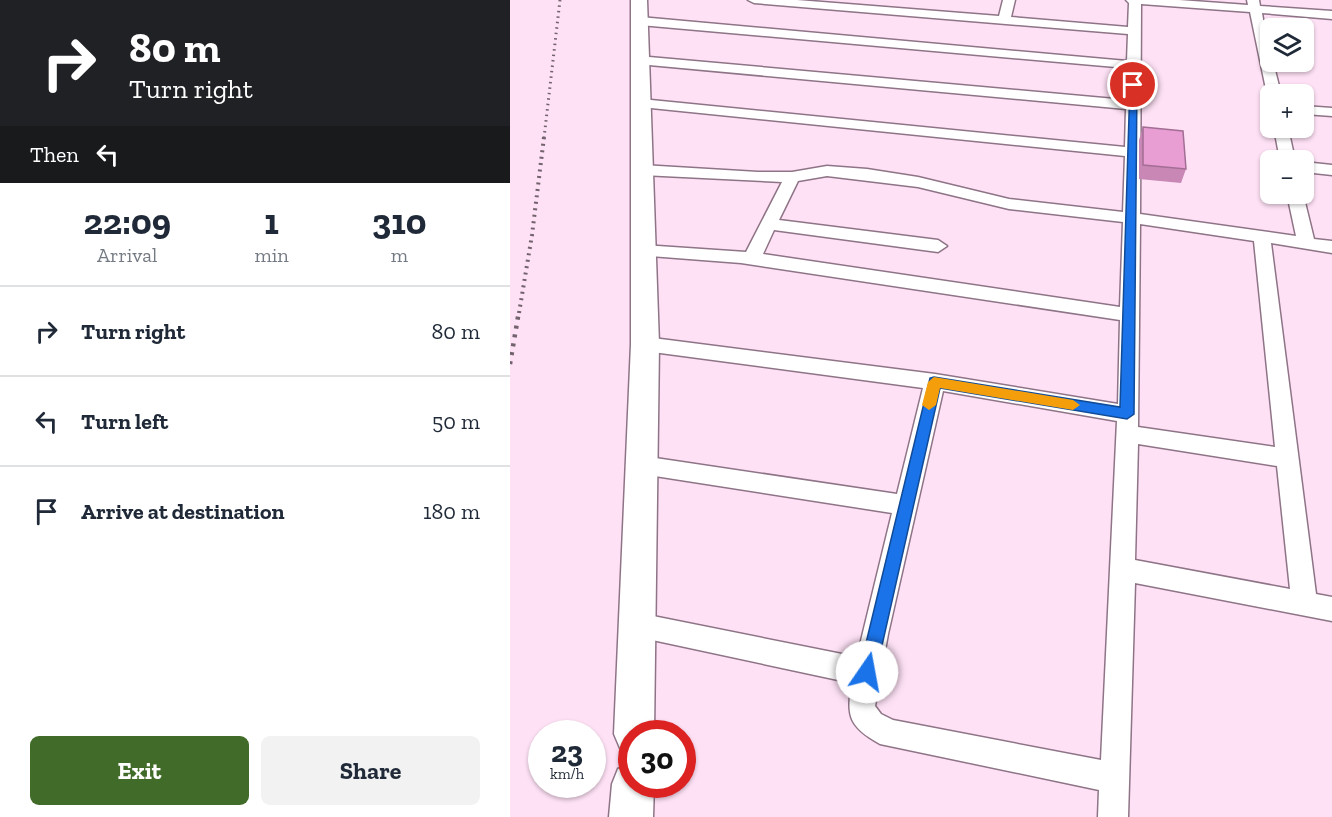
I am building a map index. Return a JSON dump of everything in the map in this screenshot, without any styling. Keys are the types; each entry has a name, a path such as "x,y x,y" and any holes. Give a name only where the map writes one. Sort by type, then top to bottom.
{"street":[{"path":"754,0 882,6 1004,21 1133,31"},
{"path":"1004,21 1009,0"},
{"path":"1113,817 1124,569 1132,218 1134,0 1254,5 1332,15"},
{"path":"1254,5 1272,84"},
{"path":"635,720 645,344 641,103 638,60 639,11 1133,65"},
{"path":"638,60 1133,105"},
{"path":"641,103 1133,153"},
{"path":"1314,111 1332,112"},
{"path":"1314,168 1332,170"},
{"path":"642,170 734,177 792,177 827,171 867,174 918,182 1009,204 1132,218 1332,247"},
{"path":"752,258 792,177"},
{"path":"1297,204 1306,243"},
{"path":"769,224 938,246"},
{"path":"1262,237 1305,603"},
{"path":"643,251 752,258 1130,315"},
{"path":"645,344 934,382 1287,458"},
{"path":"934,382 867,672 861,709 871,724 890,734 1114,778"},
{"path":"642,465 906,505"},
{"path":"1124,569 1332,609"},
{"path":"638,626 867,672"},
{"path":"631,817 632,798"}],"building":[{"path":"1143,127 1183,131 1186,169 1143,165"}],"railway":[{"path":"544,138 560,0"},
{"path":"519,313 532,235 544,137"},
{"path":"510,364 519,311"}],"slow traffic":[{"path":"929,405 934,382 1073,405"}],"route":[{"path":"867,672 934,382 1127,414 1133,85"}]}
